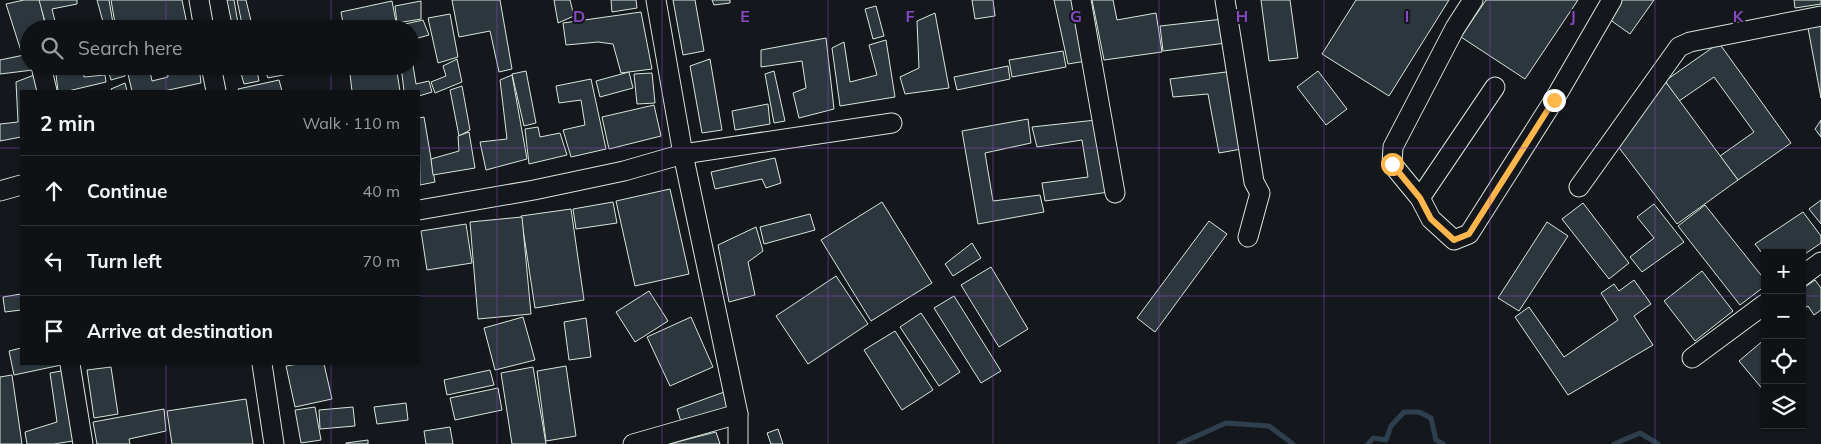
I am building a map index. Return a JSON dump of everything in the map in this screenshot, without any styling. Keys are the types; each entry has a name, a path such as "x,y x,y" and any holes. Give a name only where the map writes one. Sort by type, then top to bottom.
{"street":[{"path":"198,0 202,20"},
{"path":"656,0 683,154 738,414 738,444"},
{"path":"1081,0 1115,193"},
{"path":"1225,0 1254,182 1260,193 1248,237"},
{"path":"1473,0 1455,28 1393,147 1392,164 1420,198 1431,219 1454,240 1469,234 1554,100 1612,0"},
{"path":"1579,187 1679,47 1690,42 1821,16"},
{"path":"43,75 47,90"},
{"path":"213,75 216,90"},
{"path":"1420,198 1495,87"},
{"path":"420,210 534,190 624,171 683,154 892,123"},
{"path":"0,191 20,185"},
{"path":"1806,273 1821,262"},
{"path":"1692,358 1761,307"},
{"path":"70,365 84,444"},
{"path":"262,365 274,444"},
{"path":"633,444 738,414"}],"building":[{"path":"24,0 40,0 44,20 20,20 20,48 6,4"},
{"path":"39,0 77,0 77,4 52,9 55,20 45,20"},
{"path":"97,0 109,0 112,20 103,20"},
{"path":"111,0 182,0 186,20 114,20"},
{"path":"227,0 234,0 237,20 231,20"},
{"path":"237,0 246,0 251,20 241,20"},
{"path":"452,0 500,0 512,69 499,72 490,31 459,37"},
{"path":"554,0 570,0 574,16 558,23"},
{"path":"611,0 636,0 637,8 612,12"},
{"path":"673,0 695,0 704,51 683,55"},
{"path":"712,0 730,0 730,3 714,5"},
{"path":"972,0 993,0 995,16 975,19"},
{"path":"1054,0 1074,0 1086,61 1068,64"},
{"path":"1092,0 1113,0 1117,20 1156,13 1162,52 1104,60"},
{"path":"1261,0 1290,0 1298,58 1269,61"},
{"path":"1356,0 1449,0 1389,96 1322,54"},
{"path":"1486,0 1578,0 1525,79 1461,37"},
{"path":"1622,0 1654,0 1630,34 1609,19"},
{"path":"1794,0 1821,0 1821,4 1795,8"},
{"path":"392,1 396,20 342,20 341,12"},
{"path":"421,1 421,19 397,20 395,6"},
{"path":"876,6 884,36 873,39 865,9"},
{"path":"641,12 652,69 621,73 613,44 598,42 566,45 563,23"},
{"path":"935,13 949,88 905,94 900,77 919,68 917,21"},
{"path":"450,14 458,57 438,63 428,18"},
{"path":"1223,19 1226,43 1163,51 1160,26"},
{"path":"423,20 429,35 420,38 420,21"},
{"path":"1821,26 1821,98 1808,28"},
{"path":"826,38 834,109 799,118 793,93 806,88 802,61 761,67 761,50"},
{"path":"886,40 895,97 840,106 832,48 844,42 850,82 877,75 869,45"},
{"path":"1719,43 1791,143 1738,180 1720,156 1754,132 1714,77 1679,101 1665,81"},
{"path":"1063,51 1066,67 1012,77 1009,60"},
{"path":"20,56 20,72 0,74 0,60"},
{"path":"457,59 462,82 435,93 431,82 446,76 443,66"},
{"path":"710,59 722,130 702,133 690,66"},
{"path":"1008,66 1010,79 957,90 954,77"},
{"path":"526,71 536,123 524,126 512,74"},
{"path":"774,71 785,121 774,123 765,74"},
{"path":"1234,71 1247,148 1219,153 1208,94 1173,97 1170,79"},
{"path":"1318,71 1347,109 1326,125 1297,87"},
{"path":"629,72 633,88 600,97 596,81"},
{"path":"652,73 655,103 637,104 634,74"},
{"path":"34,75 38,90 20,90 20,137 0,141 0,124 18,122 16,82"},
{"path":"56,75 84,75 84,77 105,75 106,82 72,90 58,90"},
{"path":"110,75 125,75 125,76 111,80"},
{"path":"128,75 151,75 152,81 168,77 168,75 200,75 201,83 169,90 132,90"},
{"path":"242,75 258,75 259,81 244,84"},
{"path":"267,75 283,75 268,78"},
{"path":"350,75 397,75 400,90 352,90"},
{"path":"402,75 415,75 416,84 429,81 432,92 420,96 420,90 404,90"},
{"path":"512,75 527,159 486,170 480,142 507,139 500,80"},
{"path":"591,79 606,149 571,157 563,130 585,125 581,100 559,103 556,86"},
{"path":"279,80 282,90 238,90"},
{"path":"1665,81 1738,180 1677,224 1617,145"},
{"path":"125,83 127,90 112,90"},
{"path":"462,86 470,130 459,136 450,90"},
{"path":"768,104 770,124 735,130 732,111"},
{"path":"654,105 661,136 609,149 602,117"},
{"path":"424,117 435,182 420,185 420,118"},
{"path":"1028,119 1031,143 985,153 993,201 1040,195 1044,212 978,224 962,131"},
{"path":"1096,120 1109,192 1045,201 1042,183 1088,177 1082,140 1037,147 1032,127"},
{"path":"1821,120 1821,137 1815,129"},
{"path":"538,127 540,137 560,133 567,155 529,164 525,129"},
{"path":"469,132 475,168 433,175 431,159 459,151 458,136"},
{"path":"775,158 781,183 766,188 762,179 715,189 711,172"},
{"path":"670,189 689,274 635,286 616,201"},
{"path":"1821,200 1821,224 1809,209"},
{"path":"613,202 617,223 576,229 573,209"},
{"path":"882,202 932,283 871,321 821,240"},
{"path":"1583,203 1629,263 1609,279 1562,219"},
{"path":"1654,204 1684,242 1642,272 1630,257 1654,238 1637,217"},
{"path":"1705,205 1761,275 1761,289 1740,305 1678,226"},
{"path":"571,209 584,300 535,308 521,216"},
{"path":"1803,212 1821,236 1821,243 1806,253 1806,249 1761,249 1761,252 1755,244"},
{"path":"810,214 815,230 764,244 760,227"},
{"path":"522,217 531,314 478,319 470,222"},
{"path":"1209,221 1227,234 1155,332 1137,318"},
{"path":"1547,222 1568,236 1519,311 1498,298"},
{"path":"466,224 472,263 427,270 421,231"},
{"path":"756,227 763,251 748,262 755,295 729,302 718,245"},
{"path":"972,243 981,258 953,276 945,264"},
{"path":"991,267 1028,329 999,347 961,285"},
{"path":"1702,271 1733,311 1695,341 1664,301"},
{"path":"836,276 868,324 808,364 776,316"},
{"path":"1634,280 1651,304 1634,316 1653,345 1568,395 1515,317 1529,307 1564,357 1618,320 1601,293 1614,284 1619,291"},
{"path":"1815,280 1821,288 1821,310 1814,315 1808,306 1806,307 1806,286"},
{"path":"649,291 668,321 635,342 616,312"},
{"path":"20,294 20,310 5,312 3,297"},
{"path":"954,296 1001,371 981,383 934,308"},
{"path":"921,313 960,372 939,386 900,327"},
{"path":"523,317 535,360 495,370 484,328"},
{"path":"691,317 713,367 670,386 647,337"},
{"path":"586,318 591,357 569,360 564,322"},
{"path":"895,331 933,390 902,410 864,350"},
{"path":"1761,342 1761,387 1739,361"},
{"path":"20,348 20,365 61,365 14,375 9,351"},
{"path":"324,365 332,399 295,407 286,366"},
{"path":"566,366 576,436 546,441 537,371"},
{"path":"111,367 118,414 94,418 87,370"},
{"path":"533,367 546,444 512,444 501,373"},
{"path":"67,370 79,440 54,444 27,444 25,432 57,422 50,373"},
{"path":"490,370 494,385 447,395 444,380"},
{"path":"12,375 22,444 0,444 0,377"},
{"path":"498,388 502,410 455,420 450,398"},
{"path":"727,391 733,407 682,425 677,409"},
{"path":"246,399 253,444 172,444 167,411"},
{"path":"406,403 408,420 377,424 374,407"},
{"path":"315,407 321,440 301,443 295,410"},
{"path":"353,407 355,426 320,429 319,410"},
{"path":"164,409 166,431 129,439 130,444 97,444 93,422"},
{"path":"450,427 453,444 426,444 424,431"},
{"path":"778,429 783,444 771,444 767,433"},
{"path":"716,432 720,444 669,444"},
{"path":"368,440 368,444 346,444 346,443"}],"waterway":[{"path":"1368,444 1373,438 1386,440 1391,426 1404,412 1419,412 1431,418 1436,440 1443,444"},
{"path":"1179,444 1226,423 1269,426 1293,444"},
{"path":"1614,444 1640,433 1658,444"}],"route":[{"path":"1392,164 1420,198 1431,219 1454,240 1469,234 1554,100"}]}
